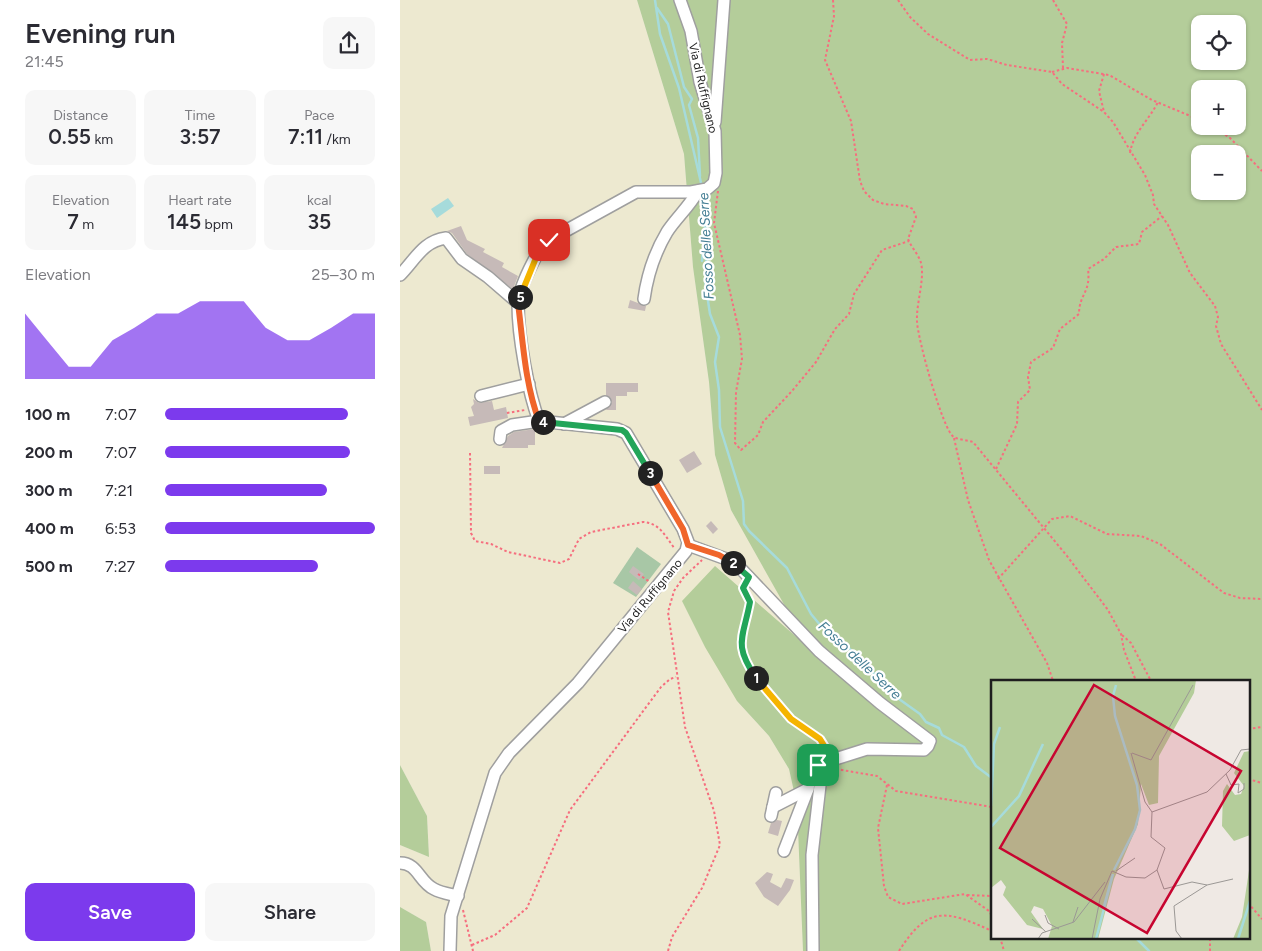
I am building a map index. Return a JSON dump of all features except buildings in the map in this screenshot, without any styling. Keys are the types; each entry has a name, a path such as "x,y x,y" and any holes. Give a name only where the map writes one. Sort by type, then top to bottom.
{"street":[{"name":"Via di Ruffignano","path":"680,0 691,32 700,82 715,131 716,173 706,188"},
{"path":"715,131 719,48 724,0"},
{"path":"644,299 646,280 666,233 706,188"},
{"path":"539,421 534,409 529,384 518,303 522,288 540,248 549,240 636,192 672,194 706,188"},
{"path":"400,275 424,246 432,241 446,238 462,259 488,277 518,303"},
{"path":"482,396 529,384"},
{"path":"564,424 605,402"},
{"name":"Via di Ruffignano","path":"450,951 449,926 495,773 510,753 578,683 687,549 683,529 626,433 617,429 539,421 507,426 501,431 500,439"},
{"path":"687,549 709,552 729,560 749,577 819,651 880,703 930,741 924,750 867,749 818,765 811,772 808,790 784,851"},
{"path":"814,951 812,855 828,763"},
{"path":"776,793 772,811 808,790"},
{"path":"400,863 409,863 416,869 422,881 434,890 458,896"}],"path":[{"path":"833,0 834,16 825,60 851,121 860,181 864,191 873,200 913,209 916,217 909,241 921,263 916,321 922,354 936,392 940,412 954,437 968,500 998,580 1047,663 1053,680"},
{"path":"898,0 910,17 928,34 970,60 987,60 1007,66 1052,72 1064,68 1104,74 1158,102 1191,116"},
{"path":"1053,0 1067,24 1062,43 1064,68"},
{"path":"1052,72 1062,84 1104,112 1113,122 1130,153 1135,156 1138,167 1145,175 1153,195 1154,204 1162,216 1190,273 1215,306 1218,317 1216,326 1222,344 1262,410"},
{"path":"1104,74 1099,90 1104,112"},
{"path":"1130,153 1132,143 1158,102"},
{"path":"1226,135 1262,171"},
{"path":"706,188 718,191 714,223 719,251 728,276 740,335 742,359 736,392 735,443 741,450 758,435 763,422 792,392 816,362 835,329 849,314 854,294 882,250 909,241"},
{"path":"996,469 1016,424 1018,402 1030,390 1028,377 1031,362 1053,348 1060,329 1079,314 1079,304 1090,284 1088,270 1104,259 1116,247 1139,244 1142,232 1162,216"},
{"path":"507,413 534,409"},
{"path":"954,437 973,442 996,469 1108,610 1122,634 1131,642 1151,680"},
{"path":"470,453 471,533 475,541 491,544 508,552 560,564 569,559 579,539 591,532 651,522 658,526 675,549 687,549"},
{"path":"998,580 1043,527 1052,519 1070,516 1107,534 1140,536 1160,544 1224,593 1240,598 1262,600"},
{"path":"668,951 672,937 702,888 720,845 719,828 714,811 685,727 669,619 670,604 674,592 683,578 709,552"},
{"path":"749,577 743,588 750,602 740,641 744,660 763,688 791,719 820,739 828,763 877,776 896,791 991,807"},
{"path":"1122,634 1124,650 1136,680"},
{"path":"472,945 495,935 527,908 570,810 661,687 676,676"},
{"path":"887,785 878,828 884,886 888,897 902,904 965,894 991,896"},
{"path":"965,894 971,900 979,903 991,915"},
{"path":"458,896 473,951"},
{"path":"1250,905 1262,919"},
{"path":"899,951 921,922 929,917 940,915 952,917 991,930"},
{"path":"1000,938 1004,951"},
{"path":"1210,938 1210,951"}],"shaded area":[{"path":"400,0 637,0 684,154 693,267 709,382 715,455 731,510 809,648 737,701 769,736 789,769 797,805 803,951 431,951 426,922 400,907 400,845 429,857 427,816 400,765"}],"green space":[{"path":"637,0 1262,0 1262,951 803,951 797,805 789,769 769,736 737,701 705,647 682,601 715,566 808,647 731,510 715,455 709,382 693,267 684,154"},
{"path":"637,547 661,564 636,597 613,583"},
{"path":"400,765 427,816 429,857 400,845"},
{"path":"400,907 426,922 431,951 400,951"}],"water":[{"path":"448,198 454,206 437,218 431,209"}],"waterway":[{"name":"Fosso delle Serre","path":"655,0 660,34 679,88 702,187"},
{"path":"657,8 668,24 684,87 692,99 689,105 698,138 700,176"},
{"name":"Fosso delle Serre","path":"704,192 708,239 705,281 710,314 719,337 715,362 719,390 720,427 743,501 744,524 787,568 811,614 821,626 837,636 899,699 920,714 926,722 939,728 942,735 964,747 976,766 991,777"},
{"name":"Fosso delle Serre","path":"702,261 706,213"},
{"name":"Fosso delle Serre","path":"1136,938 1149,951"}],"route":[{"path":"549,240 543,243 540,248 522,288 518,303 529,384 534,409 539,421 622,430 626,433 683,529 688,545 729,560 749,577 743,588 750,602 745,629 740,641 744,660 763,688 784,708 791,719 806,727 827,748 833,760 818,765"}]}
